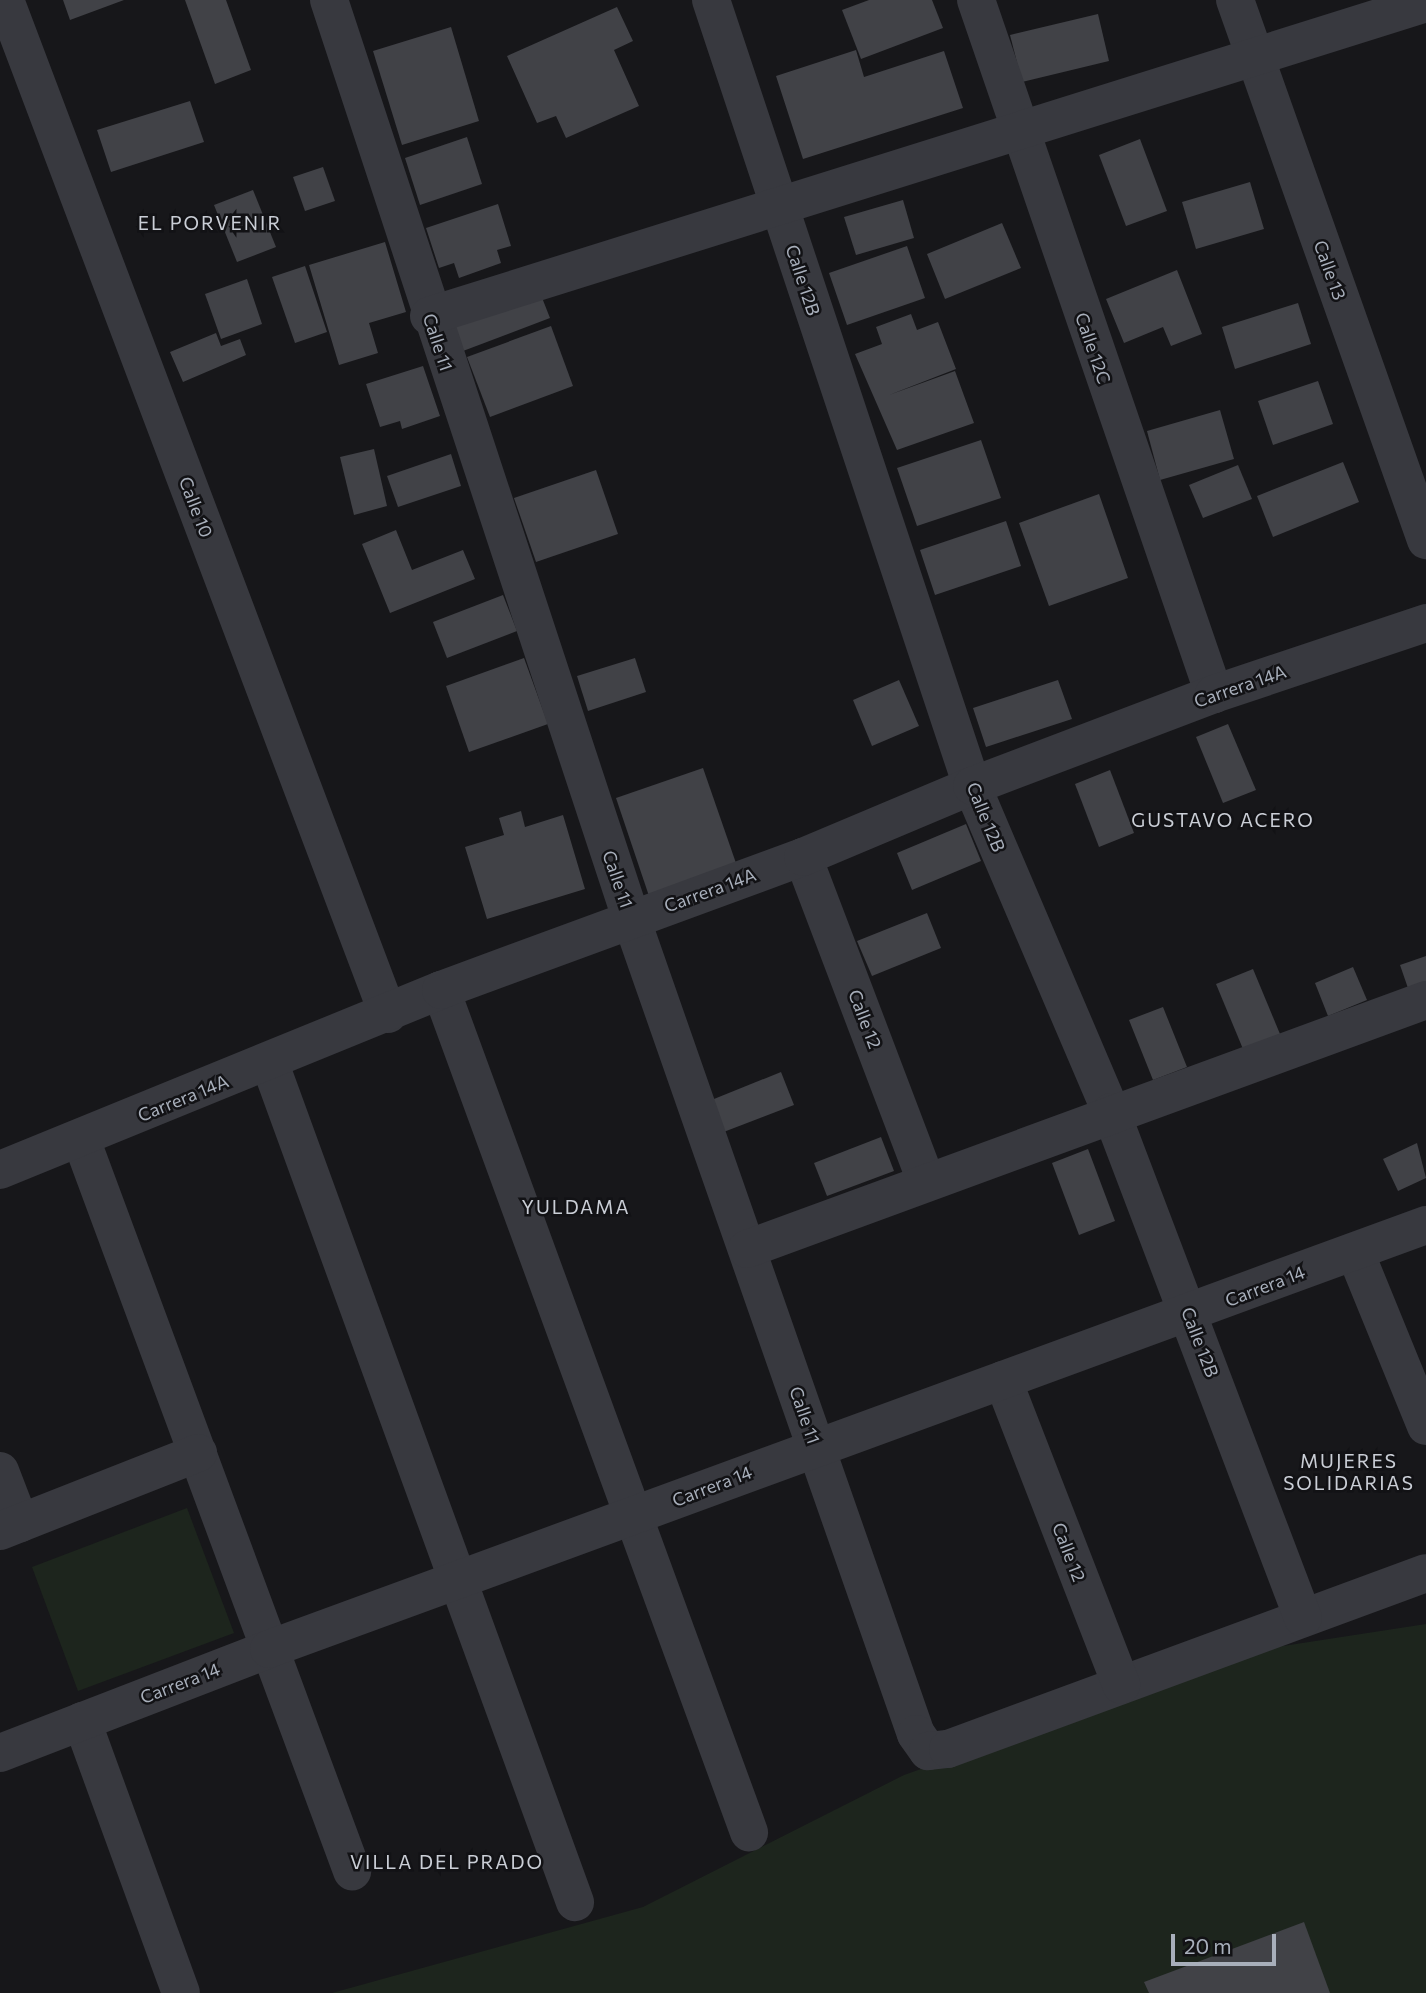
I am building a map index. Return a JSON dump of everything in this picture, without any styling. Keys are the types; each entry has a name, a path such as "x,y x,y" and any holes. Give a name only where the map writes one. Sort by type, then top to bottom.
{"street":[{"name":"Calle 10","path":"5,0 388,1014"},
{"name":"Calle 11","path":"328,0 429,316 631,918 916,1734 928,1751 1121,1685"},
{"name":"Calle 12B","path":"711,0 972,786 1111,1112 1303,1618"},
{"name":"Calle 12C","path":"976,0 1017,128 1214,694"},
{"name":"Calle 13","path":"1235,0 1426,540"},
{"path":"429,316 1252,54 1426,3"},
{"name":"Carrera 14A","path":"0,1170 270,1063 441,990 803,857 972,786 1214,694 1426,623"},
{"name":"Calle 12","path":"803,857 926,1181"},
{"path":"441,990 749,1832"},
{"path":"747,1249 1111,1112 1426,1000"},
{"path":"270,1063 455,1580 575,1902"},
{"path":"81,1139 352,1871"},
{"name":"Carrera 14","path":"0,1753 269,1649 816,1446 1189,1314 1426,1225"},
{"path":"1355,1252 1426,1426"},
{"name":"Calle 12","path":"1003,1380 1121,1685"},
{"path":"0,1471 10,1527 198,1453"},
{"path":"1121,1685 1426,1573"},
{"path":"82,1721 181,1993"}],"shaded area":[{"path":"187,1508 234,1633 78,1691 32,1567"},
{"path":"1426,1624 1426,1993 332,1993 643,1907 904,1775 1257,1650"}],"building":[{"path":"63,0 124,0 70,20"},
{"path":"185,0 226,0 251,70 215,84"},
{"path":"869,0 932,0 943,28 861,59 842,10"},
{"path":"617,7 633,41 614,50 639,106 566,138 556,116 537,123 507,56"},
{"path":"1098,14 1109,61 1022,82 1010,35"},
{"path":"451,27 479,121 402,145 373,51"},
{"path":"856,50 864,77 944,51 963,108 803,159 776,76"},
{"path":"190,101 204,142 111,172 97,130"},
{"path":"467,137 482,184 420,205 405,158"},
{"path":"1140,139 1167,211 1126,226 1099,155"},
{"path":"323,167 335,201 305,211 293,177"},
{"path":"1250,182 1264,229 1196,249 1182,202"},
{"path":"253,190 276,247 237,262 214,205"},
{"path":"903,200 914,238 856,255 844,217"},
{"path":"498,204 511,246 497,250 501,263 459,278 454,263 439,268 426,228"},
{"path":"1002,223 1021,268 945,299 927,254"},
{"path":"385,242 406,312 369,323 378,353 339,365 309,265"},
{"path":"907,246 925,298 847,325 829,273"},
{"path":"305,266 327,332 295,343 272,277"},
{"path":"1177,270 1202,334 1171,346 1163,327 1124,343 1106,299"},
{"path":"247,279 262,324 221,339 205,294"},
{"path":"537,285 550,318 463,351 451,318"},
{"path":"1298,303 1311,344 1235,369 1222,327"},
{"path":"911,314 917,330 938,322 956,369 889,395 955,371 974,423 897,450 855,354 882,344 876,327"},
{"path":"551,326 573,386 490,417 467,357"},
{"path":"216,333 221,346 240,339 246,355 183,382 170,352"},
{"path":"423,366 440,416 402,429 400,421 380,427 366,384"},
{"path":"1318,381 1333,424 1273,445 1258,401"},
{"path":"1220,410 1234,459 1160,480 1147,431"},
{"path":"981,440 1001,498 917,526 897,468"},
{"path":"374,449 387,506 354,515 340,457"},
{"path":"451,454 461,486 398,507 387,476"},
{"path":"1343,462 1359,502 1273,537 1257,496"},
{"path":"1238,465 1252,499 1203,518 1189,485"},
{"path":"596,470 618,534 536,562 514,498"},
{"path":"1099,494 1128,578 1049,606 1019,523"},
{"path":"1006,521 1021,566 935,595 920,550"},
{"path":"396,530 412,570 463,550 475,579 390,613 362,544"},
{"path":"503,595 517,631 447,658 433,622"},
{"path":"524,658 548,724 469,752 446,686"},
{"path":"635,658 646,692 588,711 577,676"},
{"path":"899,680 919,726 872,746 853,700"},
{"path":"1058,680 1072,719 986,747 973,708"},
{"path":"1228,724 1256,790 1223,803 1196,737"},
{"path":"703,768 737,866 649,896 616,798"},
{"path":"1110,770 1134,833 1099,847 1075,784"},
{"path":"521,811 525,827 563,815 585,889 487,919 465,847 504,835 499,818"},
{"path":"966,824 981,861 912,890 897,853"},
{"path":"927,913 941,948 872,976 857,941"},
{"path":"1426,956 1426,992 1411,997 1400,965"},
{"path":"1353,967 1367,1000 1328,1016 1315,983"},
{"path":"1253,969 1280,1034 1243,1049 1216,984"},
{"path":"1163,1007 1187,1067 1153,1080 1129,1020"},
{"path":"781,1072 794,1105 721,1133 709,1101"},
{"path":"881,1137 894,1171 827,1196 814,1163"},
{"path":"1417,1143 1426,1178 1398,1191 1383,1159"},
{"path":"1088,1149 1115,1221 1079,1235 1052,1163"},
{"path":"1304,1922 1330,1993 1149,1993 1144,1982"}],"district":[{"name":"EL PORVENIR","path":"210,223"},
{"name":"GUSTAVO ACERO","path":"1223,820"},
{"name":"YULDAMA","path":"576,1207"},
{"name":"MUJERES SOLIDARIAS","path":"1349,1472"},
{"name":"VILLA DEL PRADO","path":"447,1862"}]}
